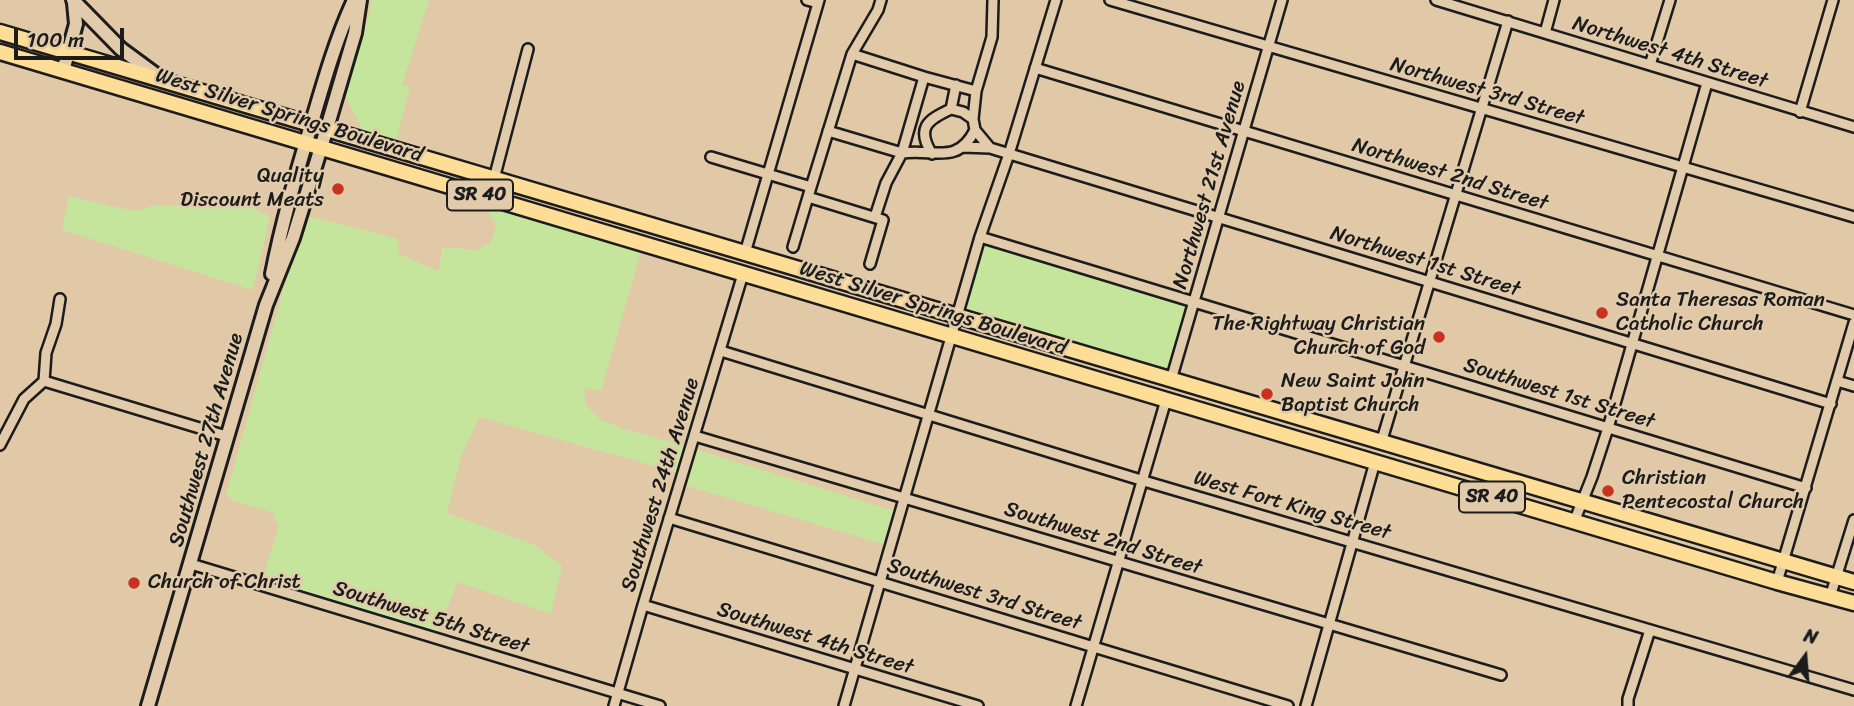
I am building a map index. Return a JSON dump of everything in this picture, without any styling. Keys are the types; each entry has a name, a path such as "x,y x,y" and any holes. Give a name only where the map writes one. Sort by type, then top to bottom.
{"main road":[{"name":"Southwest 27th Avenue","path":"266,305 280,234 305,143 340,30 354,0"},
{"name":"Southwest 27th Avenue","path":"148,706 266,305 293,238 321,148 355,33 360,0"},
{"path":"63,71 76,24 74,1"},
{"path":"74,1 121,49 163,79"},
{"name":"West Silver Springs Boulevard","path":"0,32 1854,582"},
{"name":"West Silver Springs Boulevard","path":"0,52 1375,463 1854,603"},
{"path":"710,263 737,260 745,253"},
{"path":"743,274 750,266 784,265"},
{"path":"1075,373 1086,370 1151,389 1164,387 1171,380"},
{"path":"1166,400 1172,394 1189,391 1236,405 1242,401"},
{"path":"1352,456 1368,452 1381,443"},
{"path":"1375,463 1388,453 1403,449"}],"street":[{"path":"745,253 819,2 807,0"},
{"path":"793,247 852,54 881,0"},
{"path":"990,148 975,130 972,119 976,91 992,37 993,0"},
{"path":"844,706 979,237 1009,153 1056,0"},
{"name":"Northwest 3rd Street","path":"1110,0 1854,217"},
{"name":"Northwest 21st Avenue","path":"1171,380 1282,0"},
{"name":"Northwest 4th Street","path":"1436,0 1854,127"},
{"path":"1545,33 1554,0"},
{"path":"1650,65 1670,0"},
{"path":"1800,112 1833,0"},
{"path":"1381,443 1508,21"},
{"path":"489,198 527,49"},
{"path":"852,54 976,91"},
{"name":"Northwest 2nd Street","path":"1035,68 1854,316"},
{"path":"875,217 886,183 902,153 924,77"},
{"path":"1574,522 1608,428 1707,83"},
{"path":"951,109 956,85"},
{"path":"932,153 923,137 924,128 929,121 951,109 963,112 972,119"},
{"path":"828,131 902,153 948,153 963,147 975,130"},
{"name":"Northwest 1st Street","path":"963,147 990,148 1009,153 1831,404"},
{"path":"711,157 768,174 883,220 870,264"},
{"name":"Southwest 1st Street","path":"979,237 1806,488"},
{"name":"Southwest 24th Avenue","path":"614,706 743,274"},
{"path":"0,445 24,399 44,381 46,353 56,324 60,299"},
{"path":"1777,582 1854,323"},
{"name":"West Fort King Street","path":"721,351 1144,481 1854,690"},
{"path":"44,381 226,436"},
{"path":"1837,382 1854,386"},
{"path":"1076,706 1166,400"},
{"name":"Southwest 2nd Street","path":"695,436 1501,675"},
{"path":"1306,706 1375,463"},
{"name":"Southwest 3rd Street","path":"669,518 1288,706"},
{"path":"1830,597 1854,520"},
{"name":"Southwest 5th Street","path":"191,564 660,706"},
{"name":"Southwest 4th Street","path":"643,605 978,706"},
{"path":"1628,706 1650,630"}],"green space":[{"path":"367,0 429,0 402,85 410,87 396,141 363,131 345,96 372,3"},
{"path":"208,193 234,200 270,216 253,290 62,230 69,196 129,210 140,210 155,205 181,205"},
{"path":"486,206 641,251 601,391 584,388 586,405 601,420 688,447 679,473 479,417 461,457 447,513 535,545 562,566 551,614 458,582 440,625 438,638 302,597 263,577 279,525 275,521 274,513 232,500 226,495 304,215 398,239 399,254 439,271 442,247 477,250 490,243 496,227"},
{"path":"981,242 1189,305 1170,371 963,309"},
{"path":"695,449 895,511 886,545 684,485"}],"place":[{"name":"Quality Discount Meats","path":"338,189"},
{"name":"Santa Theresas Roman Catholic Church","path":"1602,313"},
{"name":"The Rightway Christian Church of God","path":"1439,337"},
{"name":"New Saint John Baptist Church","path":"1267,394"},
{"name":"Christian Pentecostal Church","path":"1608,491"},
{"name":"Church of Christ","path":"134,583"}]}
